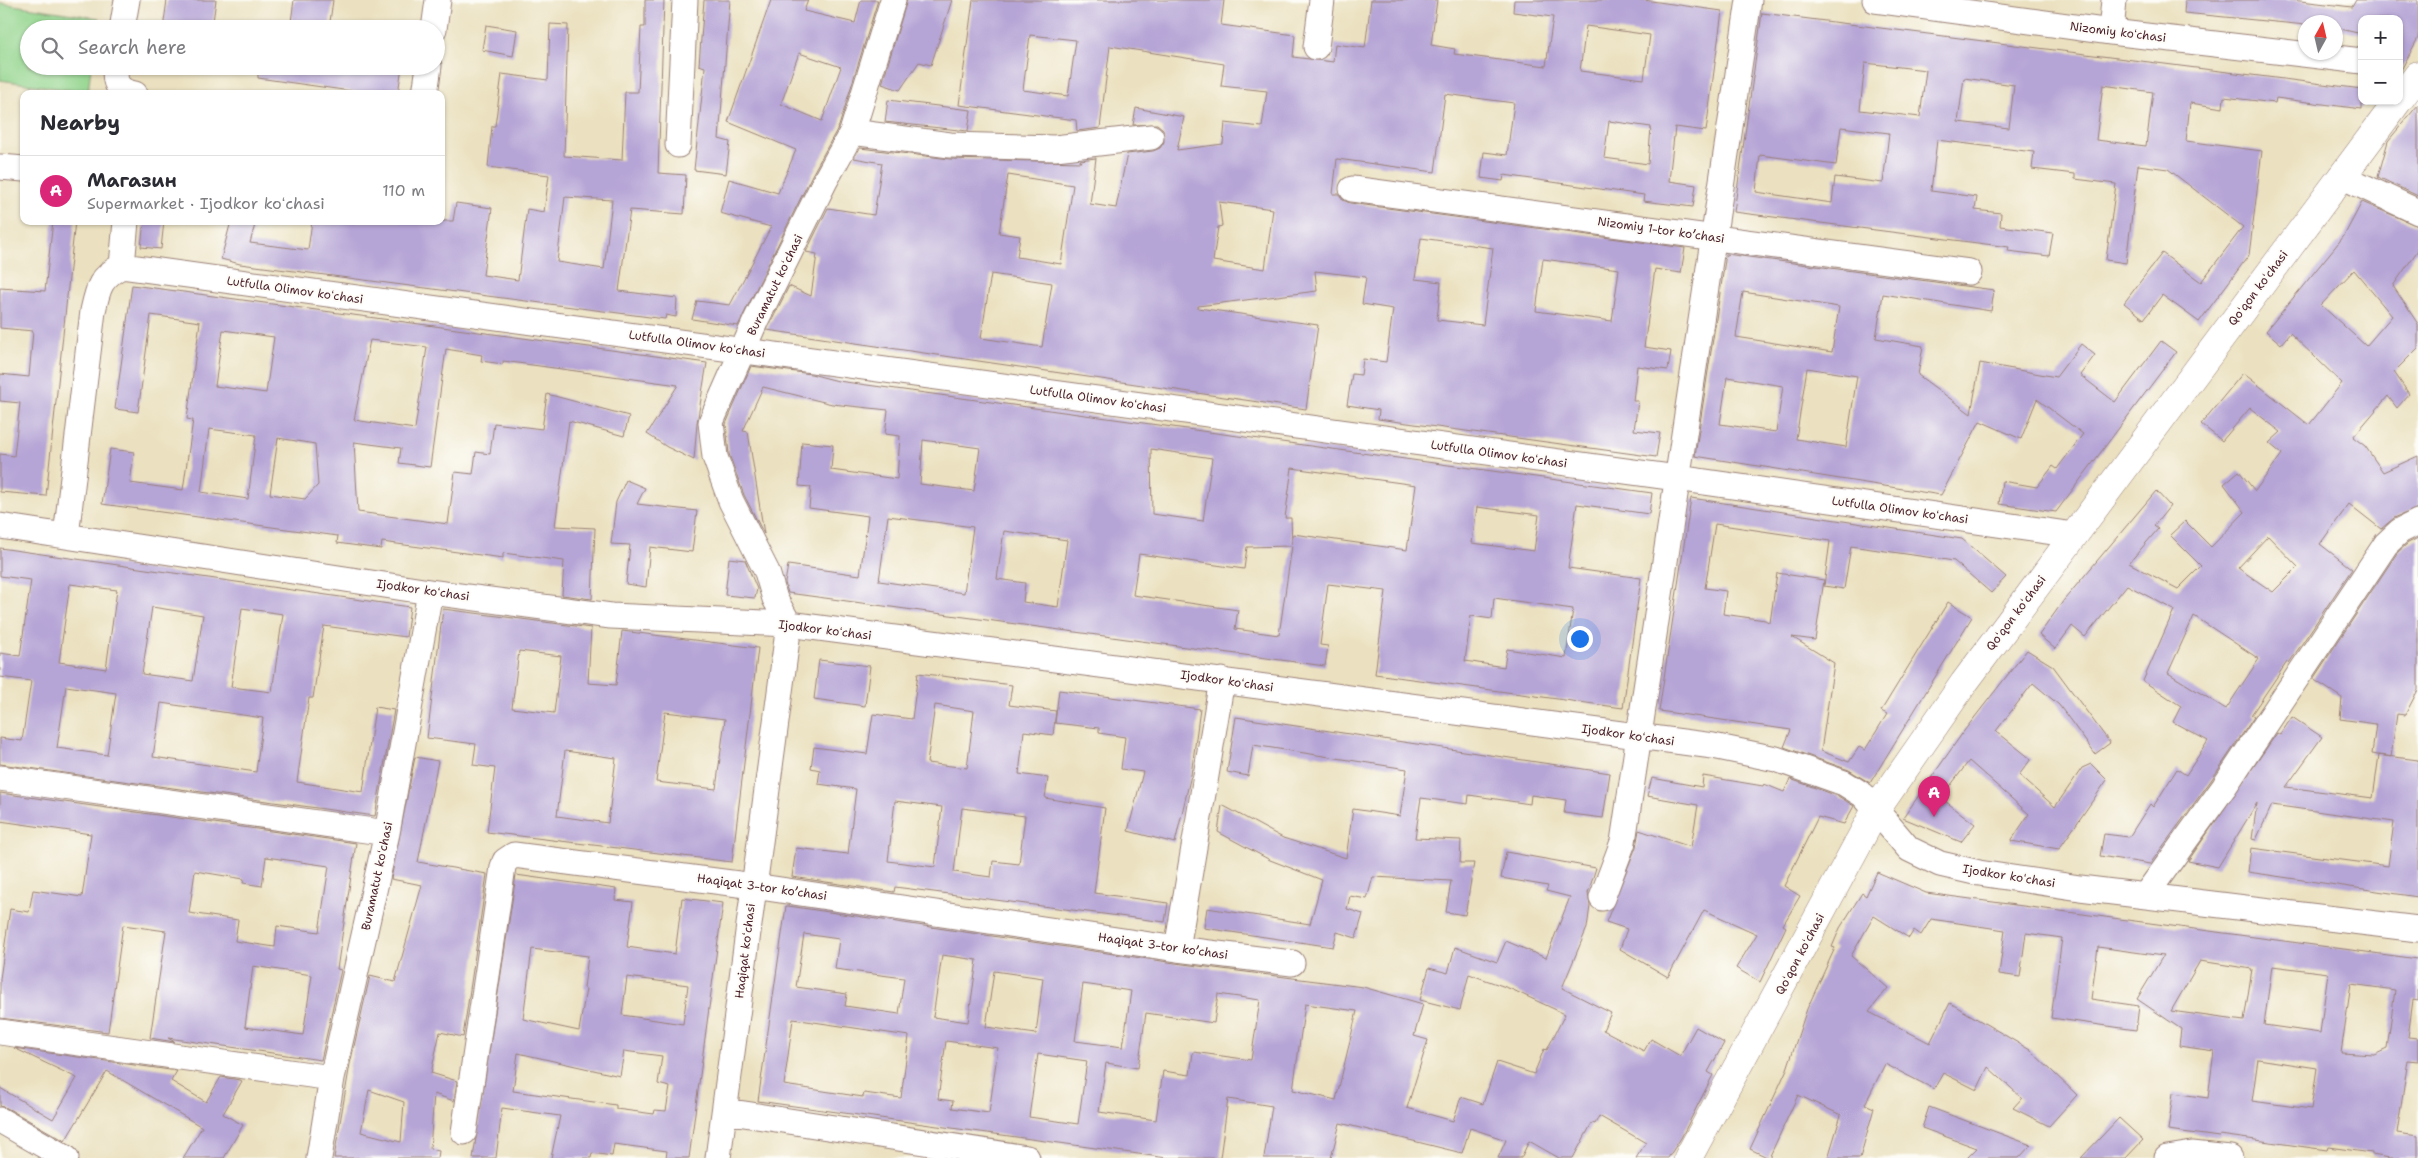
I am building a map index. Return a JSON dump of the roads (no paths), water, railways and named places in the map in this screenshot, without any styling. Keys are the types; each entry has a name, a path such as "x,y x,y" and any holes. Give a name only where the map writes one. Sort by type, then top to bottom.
{"main road":[{"name":"Qoʻqon koʻchasi","path":"2403,95 2418,75"},
{"name":"Qoʻqon koʻchasi","path":"1688,1158 1876,810 1964,683 2395,105"}],"street":[{"path":"124,20 127,0"},
{"path":"435,20 438,0"},
{"path":"678,145 684,0"},
{"name":"Buramatut koʻchasi","path":"789,624 775,598 767,572 732,500 715,457 711,422 778,277 852,132 893,0"},
{"path":"1316,47 1322,0"},
{"path":"1602,898 1623,842 1749,0"},
{"name":"Nizomiy koʻchasi","path":"1874,0 1962,6 2111,32 2358,60"},
{"path":"2111,32 2114,0"},
{"path":"2403,71 2418,75"},
{"path":"114,75 116,85 124,90"},
{"path":"425,90 427,75"},
{"path":"852,132 950,145 1055,148 1150,138"},
{"path":"0,167 20,168"},
{"path":"2341,176 2418,212"},
{"name":"Nizomiy 1-tor koʼchasi","path":"1352,189 1969,272"},
{"path":"66,536 93,311 98,290 108,273 122,266 126,225"},
{"name":"Lutfulla Olimov koʻchasi","path":"122,266 1677,478 2074,535"},
{"path":"2146,896 2224,787 2386,544 2400,531 2418,522"},
{"name":"Ijodkor koʻchasi","path":"0,526 430,592 611,616 789,624 1714,746 1776,759 1844,783 1863,795 1909,849 1940,864 1978,873 2146,896 2418,929"},
{"name":"Buramatut koʻchasi","path":"318,1158 332,1078 388,833 430,592"},
{"name":"Haqiqat koʻchasi","path":"718,1158 789,624"},
{"path":"1177,949 1222,680"},
{"path":"0,778 388,833"},
{"name":"Haqiqat 3-tor koʼchasi","path":"464,1132 503,867 509,858 520,854 754,886 1177,949 1292,963"},
{"path":"0,1032 332,1078"},
{"path":"725,1111 1027,1158"},
{"path":"0,1120 66,1158"},
{"path":"2167,1158 2192,1154 2230,1158"}],"place":[{"name":"Магазин","path":"1934,817"}]}
